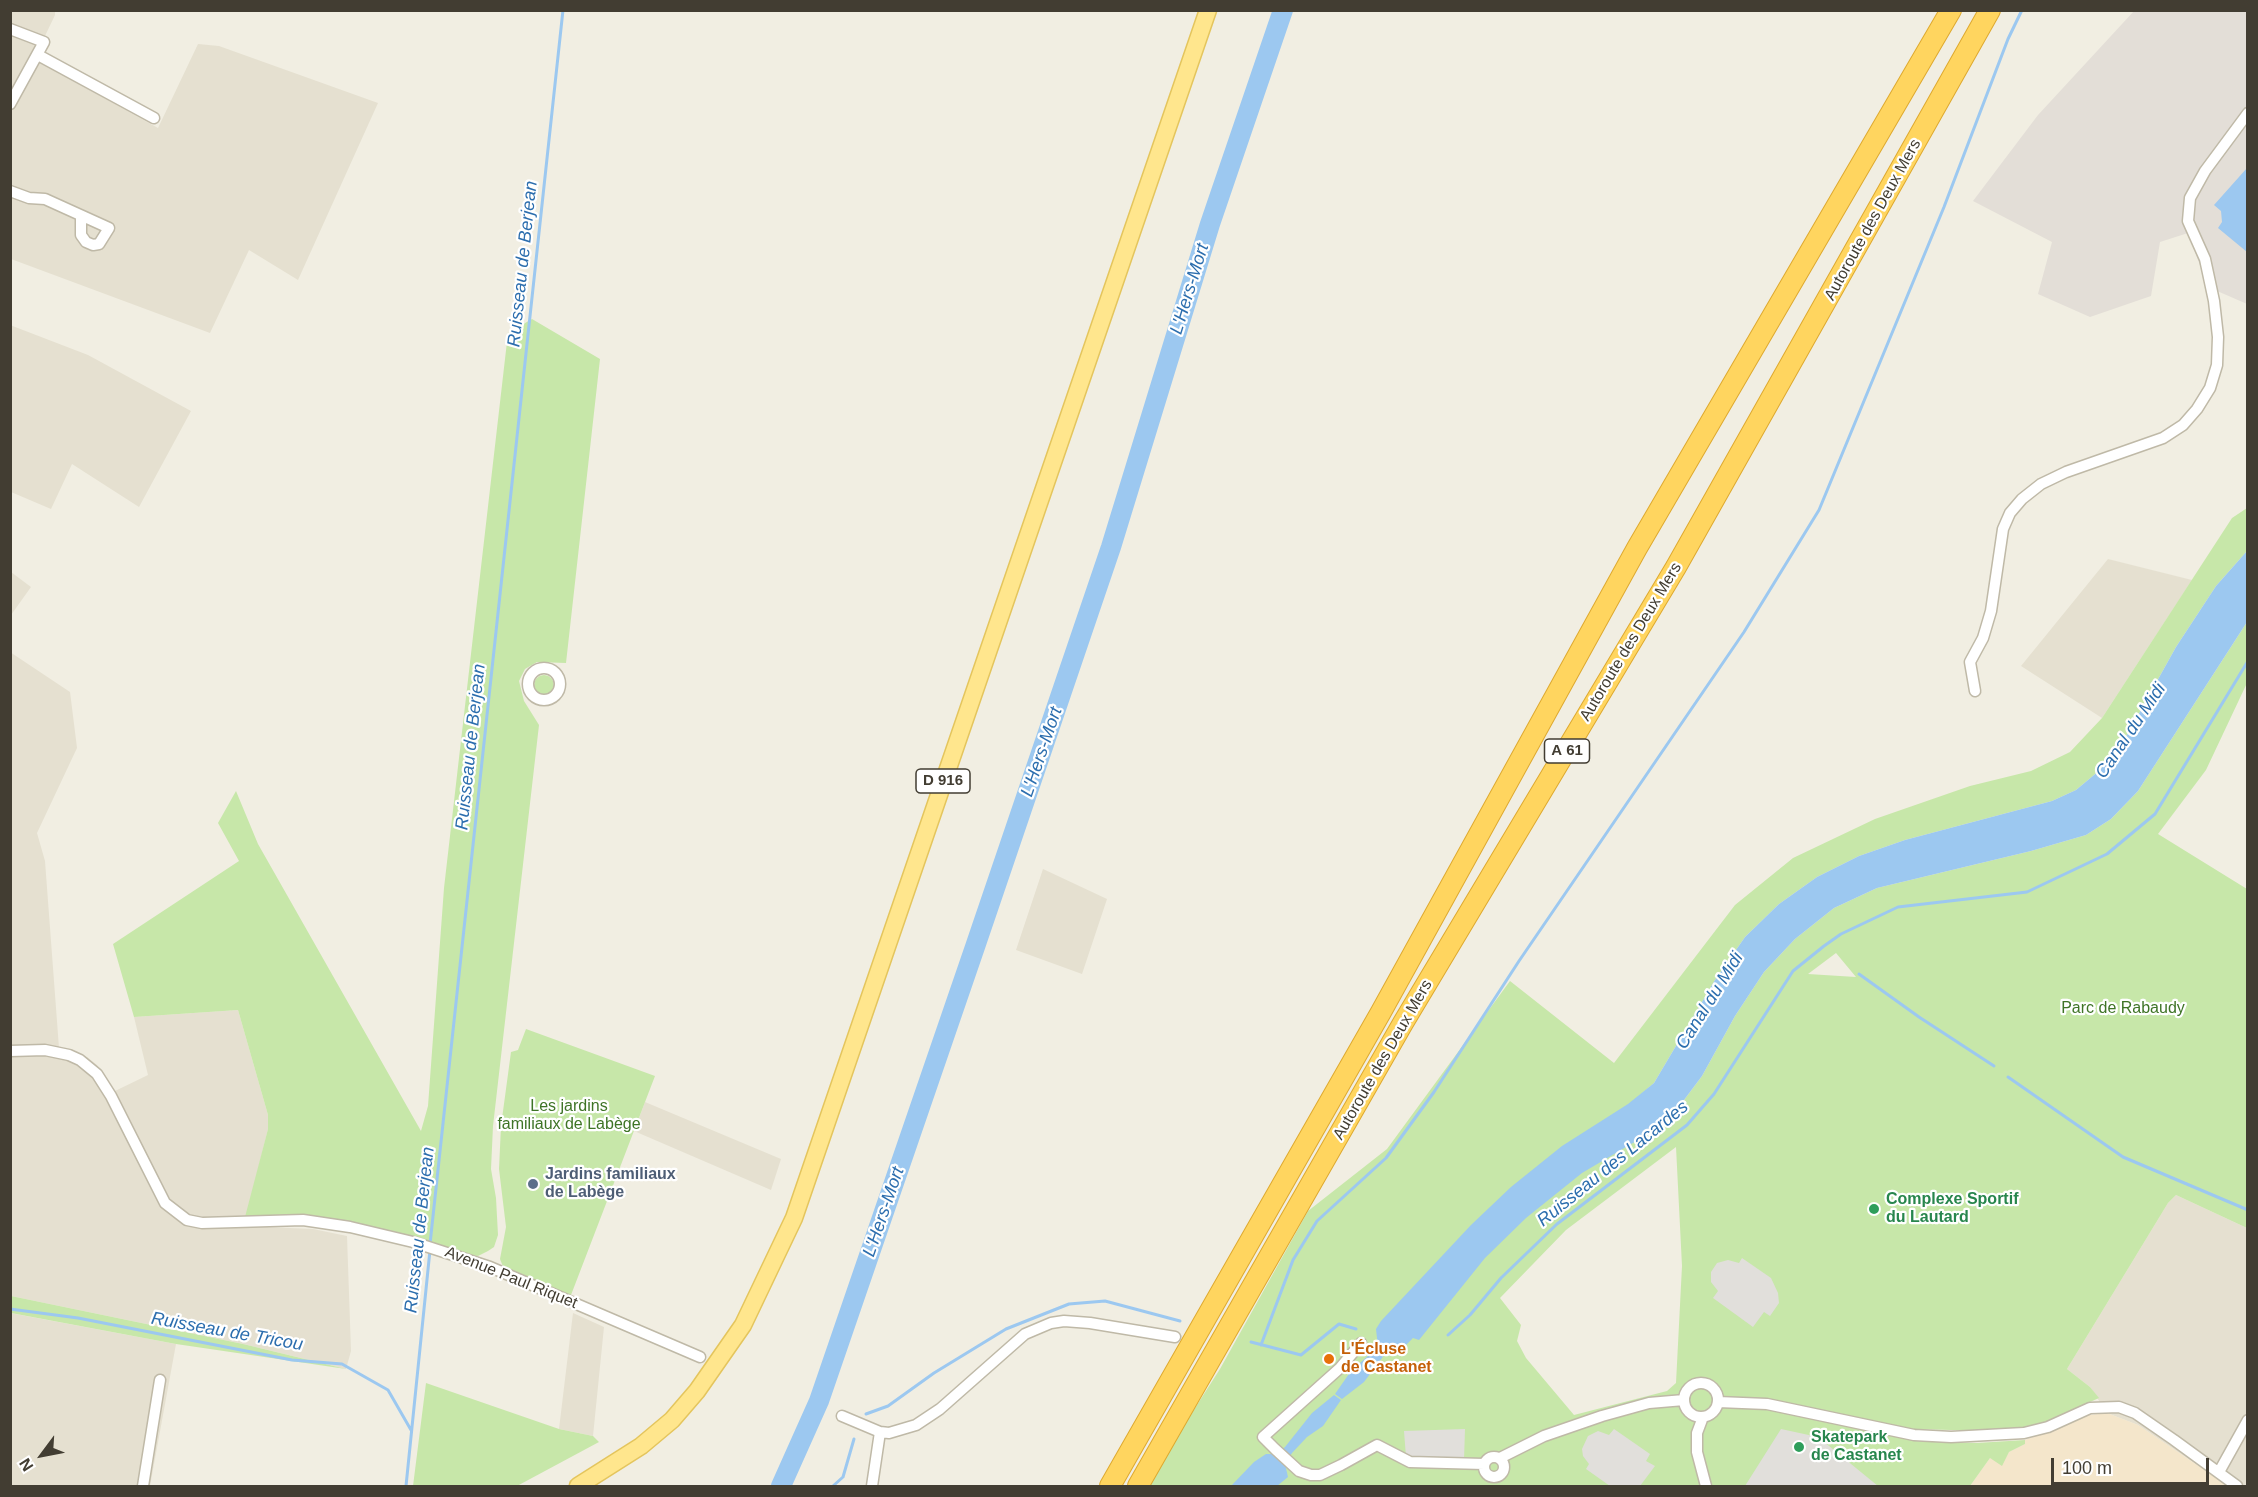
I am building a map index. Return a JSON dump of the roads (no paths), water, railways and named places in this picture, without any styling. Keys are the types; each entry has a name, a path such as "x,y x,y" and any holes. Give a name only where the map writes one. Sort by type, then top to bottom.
{"highway":[{"name":"Autoroute des Deux Mers","path":"1110,1486 1381,1012 1636,548 1951,10"},
{"name":"Autoroute des Deux Mers","path":"1138,1486 1403,1023 1676,567 1990,10"}],"main road":[{"name":"D 916","path":"578,1486 641,1446 672,1420 697,1391 743,1325 794,1218 1208,10"}],"street":[{"path":"10,104 44,42 15,30"},
{"path":"38,55 154,118"},
{"path":"1975,691 1970,662 1983,638 1991,611 2003,529 2010,513 2022,499 2041,484 2066,472 2163,438 2183,425 2197,409 2210,388 2217,365 2218,337 2214,301 2205,260 2188,221 2190,198 2205,171 2247,113"},
{"path":"10,191 29,198 45,199 81,216"},
{"name":"Avenue Paul Riquet","path":"10,1051 58,1052 80,1060 92,1070 111,1096 165,1203 187,1220 202,1223 303,1220 350,1227 413,1242 448,1252 700,1357"},
{"path":"842,1416 880,1432 902,1430 928,1419 1018,1340 1039,1326 1064,1321 1175,1337"},
{"path":"1361,1343 1340,1368 1263,1437 1293,1466 1306,1474 1320,1475 1368,1452 1377,1445 1410,1462 1484,1464 1491,1457 1500,1458 1544,1436 1602,1416 1649,1403 1684,1400"},
{"path":"143,1486 160,1380"},
{"path":"1702,1382 1714,1389 1718,1401 1710,1414 1703,1417 1690,1412 1684,1400 1689,1387 1702,1382"},
{"path":"1718,1401 1767,1404 1914,1435 1951,1437 2024,1433 2048,1427 2090,1408 2110,1405 2135,1413 2236,1486"},
{"path":"1703,1417 1697,1433 1697,1452 1706,1486"},
{"path":"2219,1472 2247,1420"},
{"path":"872,1486 880,1432"},
{"path":"1484,1464 1488,1475 1493,1478 1499,1476 1504,1470 1500,1458"}],"water":[{"path":"2247,168 2247,252 2218,228 2222,222 2221,211 2214,205"},
{"name":"Canal du Midi","path":"2247,551 2247,622 2138,791 2111,819 2086,835 2031,851 1877,888 1834,908 1795,939 1764,972 1735,1016 1702,1076 1678,1108 1648,1134 1582,1173 1526,1218 1485,1258 1419,1340 1413,1338 1398,1353 1385,1354 1364,1382 1342,1399 1335,1394 1351,1371 1378,1347 1376,1329 1381,1321 1471,1225 1511,1187 1562,1146 1628,1104 1654,1083 1715,980 1745,937 1779,904 1817,877 1859,856 1905,840 2052,801 2076,790 2100,770 2127,735 2176,647 2216,586"},
{"path":"1334,1395 1341,1400 1323,1426 1307,1437 1285,1464 1288,1477 1277,1486 1231,1486 1254,1462 1266,1454 1276,1454 1285,1447 1312,1413"}],"waterway":[{"name":"Ruisseau de Berjean","path":"430,1244 563,10"},
{"name":"L'Hers-Mort","path":"781,1486 819,1401 976,944 1111,547 1210,224 1283,10"},
{"path":"1261,1345 1293,1260 1317,1221 1386,1158 1434,1092 1519,961 1744,632 1819,510 1944,207 2008,39 2022,10"},
{"name":"Ruisseau des Lacardes","path":"1448,1335 1470,1315 1501,1278 1557,1224 1687,1125 1714,1094 1793,971 1824,946 1841,934 1898,907 2027,892 2107,854 2155,814 2248,661"},
{"name":"Ruisseau des Lacardes","path":"1859,974 1994,1066"},
{"name":"Ruisseau des Lacardes","path":"2008,1077 2123,1157 2248,1210"},
{"name":"Ruisseau de Berjean","path":"406,1486 430,1250"},
{"name":"Ruisseau des Lacardes","path":"866,1414 888,1406 934,1373 1006,1329 1069,1304 1105,1301 1180,1321"},
{"name":"Ruisseau de Tricou","path":"10,1309 78,1318 292,1360 342,1364 388,1390 411,1430"},
{"name":"Ruisseau des Lacardes","path":"1251,1342 1301,1355 1339,1324 1356,1329"},
{"name":"Ruisseau des Lacardes","path":"833,1486 843,1477 854,1439"}],"place":[{"name":"Jardins familiaux de Labège","path":"533,1184"},
{"name":"Complexe Sportif du Lautard","path":"1874,1209"},
{"name":"L'Écluse de Castanet","path":"1329,1359"},
{"name":"Skatepark de Castanet","path":"1799,1447"}],"park label":[{"name":"Parc de Rabaudy","path":"2123,1009"},
{"name":"Les jardins familiaux de Labège","path":"569,1116"}]}
